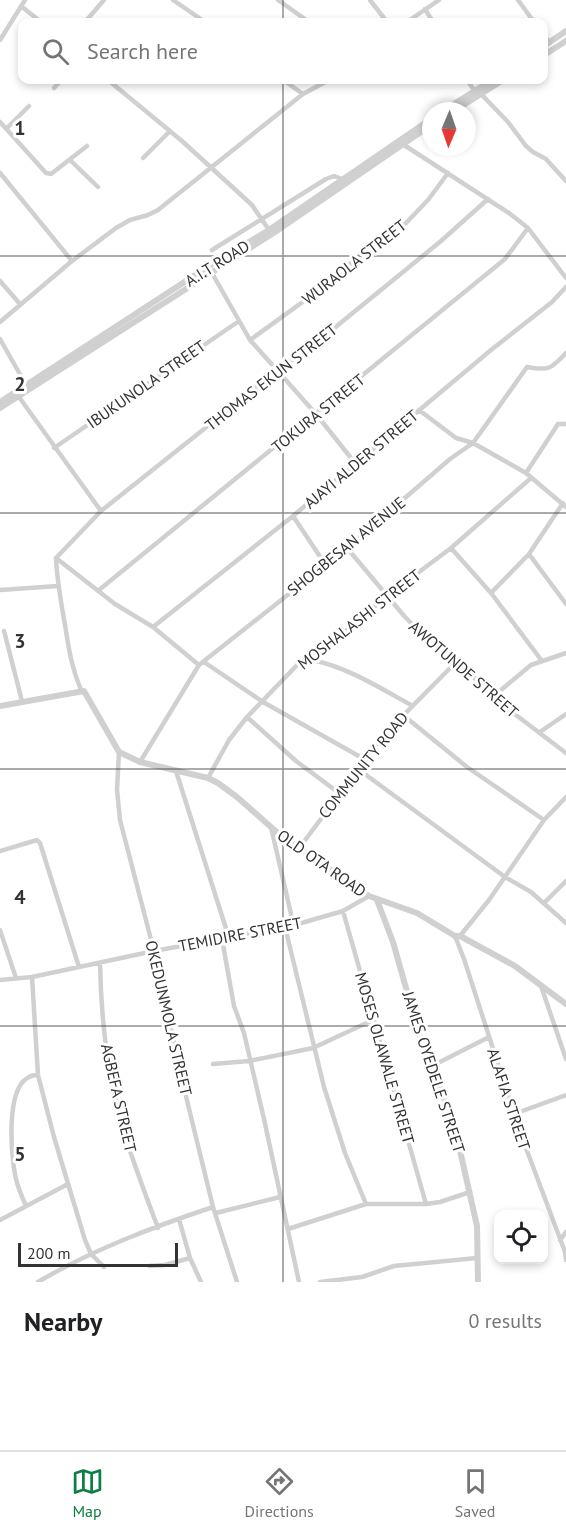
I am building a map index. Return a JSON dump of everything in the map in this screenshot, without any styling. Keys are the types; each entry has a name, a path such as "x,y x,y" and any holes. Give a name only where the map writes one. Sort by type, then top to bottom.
{"street":[{"path":"0,40 24,0"},
{"path":"88,18 104,0"},
{"path":"174,0 199,18"},
{"path":"278,0 303,18"},
{"path":"370,0 384,18"},
{"path":"413,18 438,0"},
{"path":"518,0 531,18"},
{"path":"21,6 36,18"},
{"path":"425,9 431,18"},
{"path":"548,43 566,31"},
{"path":"548,52 566,41"},
{"path":"54,88 58,84"},
{"path":"113,84 170,131 252,205 269,230"},
{"path":"289,84 303,94"},
{"path":"0,322 72,261 116,228 130,220 158,210 303,94 322,84"},
{"path":"470,84 474,90"},
{"path":"456,102 485,84"},
{"path":"468,102 497,84"},
{"path":"481,94 526,146 546,159 566,181"},
{"path":"7,129 29,106"},
{"path":"0,122 46,173 55,172 87,146"},
{"name":"A.I.T ROAD","path":"0,402 269,230 422,125"},
{"path":"143,158 170,131"},
{"name":"A.I.T ROAD","path":"0,408 212,273 422,132"},
{"path":"404,145 488,199 528,228 566,278"},
{"path":"69,160 98,187"},
{"path":"0,173 72,261"},
{"name":"WURAOLA STREET","path":"250,340 322,288 363,253 406,223 448,173"},
{"path":"212,250 331,176 342,179"},
{"name":"THOMAS EKUN STREET","path":"56,558 100,512 336,327 441,241 488,199"},
{"name":"TOKURA STREET","path":"99,590 505,259 528,228"},
{"path":"232,237 239,248"},
{"path":"212,273 250,340 316,414 355,463"},
{"path":"0,281 20,304"},
{"name":"AJAYI ALDER STREET","path":"153,627 293,516 490,350 552,302 566,287"},
{"name":"IBUKUNOLA STREET","path":"54,448 239,321"},
{"path":"0,339 26,385"},
{"name":"SHOGBESAN AVENUE","path":"140,762 202,664 347,548 473,442 522,371 527,367 547,369 556,364 566,353"},
{"path":"19,397 100,512"},
{"path":"419,410 456,438 473,442 525,473 564,505 529,554 491,593"},
{"path":"525,473 558,424 566,424"},
{"name":"MOSHALASHI STREET","path":"208,778 229,740 247,717 301,661 312,660 387,596 451,548 531,478"},
{"path":"293,516 325,564"},
{"name":"AWOTUNDE STREET","path":"347,548 427,639 516,715 566,753"},
{"path":"451,548 491,593 542,661"},
{"path":"529,554 566,604"},
{"path":"56,558 115,604 153,627 202,664 262,702 364,759"},
{"path":"56,558 57,586 66,628 67,646 81,690 84,691 119,752"},
{"path":"0,590 57,586"},
{"path":"4,631 22,701"},
{"path":"495,695 526,669 566,653"},
{"path":"312,660 324,662 359,677 411,705"},
{"name":"COMMUNITY ROAD","path":"300,847 382,736 456,662"},
{"path":"0,706 81,690"},
{"path":"540,732 566,714"},
{"path":"403,715 467,767 544,820"},
{"path":"247,717 296,761 339,793"},
{"name":"OLD OTA ROAD","path":"119,752 140,762 208,778 230,791 280,835 369,896 417,913 515,966 566,1004"},
{"name":"OKEDUNMOLA STREET","path":"119,752 117,790 120,820 154,951 213,1207 237,1282"},
{"path":"358,769 505,877 531,892 566,923"},
{"path":"176,771 229,938"},
{"path":"458,936 505,877 544,820 566,797"},
{"path":"271,827 291,915 291,926"},
{"path":"0,851 37,840 40,843 79,966"},
{"path":"544,903 566,881"},
{"name":"TEMIDIRE STREET","path":"0,980 32,977 154,951 291,926 344,911 369,896"},
{"name":"JAMES OYEDELE STREET","path":"377,900 393,942 419,1034 454,1124 477,1226 478,1282"},
{"name":"MOSES OLAWALE STREET","path":"344,911 426,1204"},
{"path":"285,927 324,1087 345,1152 366,1204"},
{"path":"0,930 15,978"},
{"name":"ALAFIA STREET","path":"458,936 514,1114 566,1260"},
{"path":"222,939 234,1006 244,1033 299,1282"},
{"name":"AGBEFA STREET","path":"100,963 101,1004 110,1068 123,1130 158,1228"},
{"path":"32,977 38,1075 48,1117 91,1254 104,1267"},
{"path":"541,986 566,1059"},
{"path":"213,1064 249,1061 314,1048 373,1020"},
{"path":"432,1065 489,1037"},
{"path":"26,1206 16,1180 10,1132 11,1118 21,1084 28,1077 38,1075"},
{"path":"514,1114 566,1095"},
{"path":"0,1221 68,1184"},
{"path":"288,1229 366,1204 426,1204 470,1192"},
{"path":"216,1213 279,1197"},
{"path":"38,1282 91,1254 213,1207"},
{"path":"179,1219 190,1257 201,1282"},
{"path":"560,1240 566,1232"},
{"path":"149,1266 165,1265 190,1257"},
{"path":"320,1282 362,1277 394,1266 477,1258"}]}
